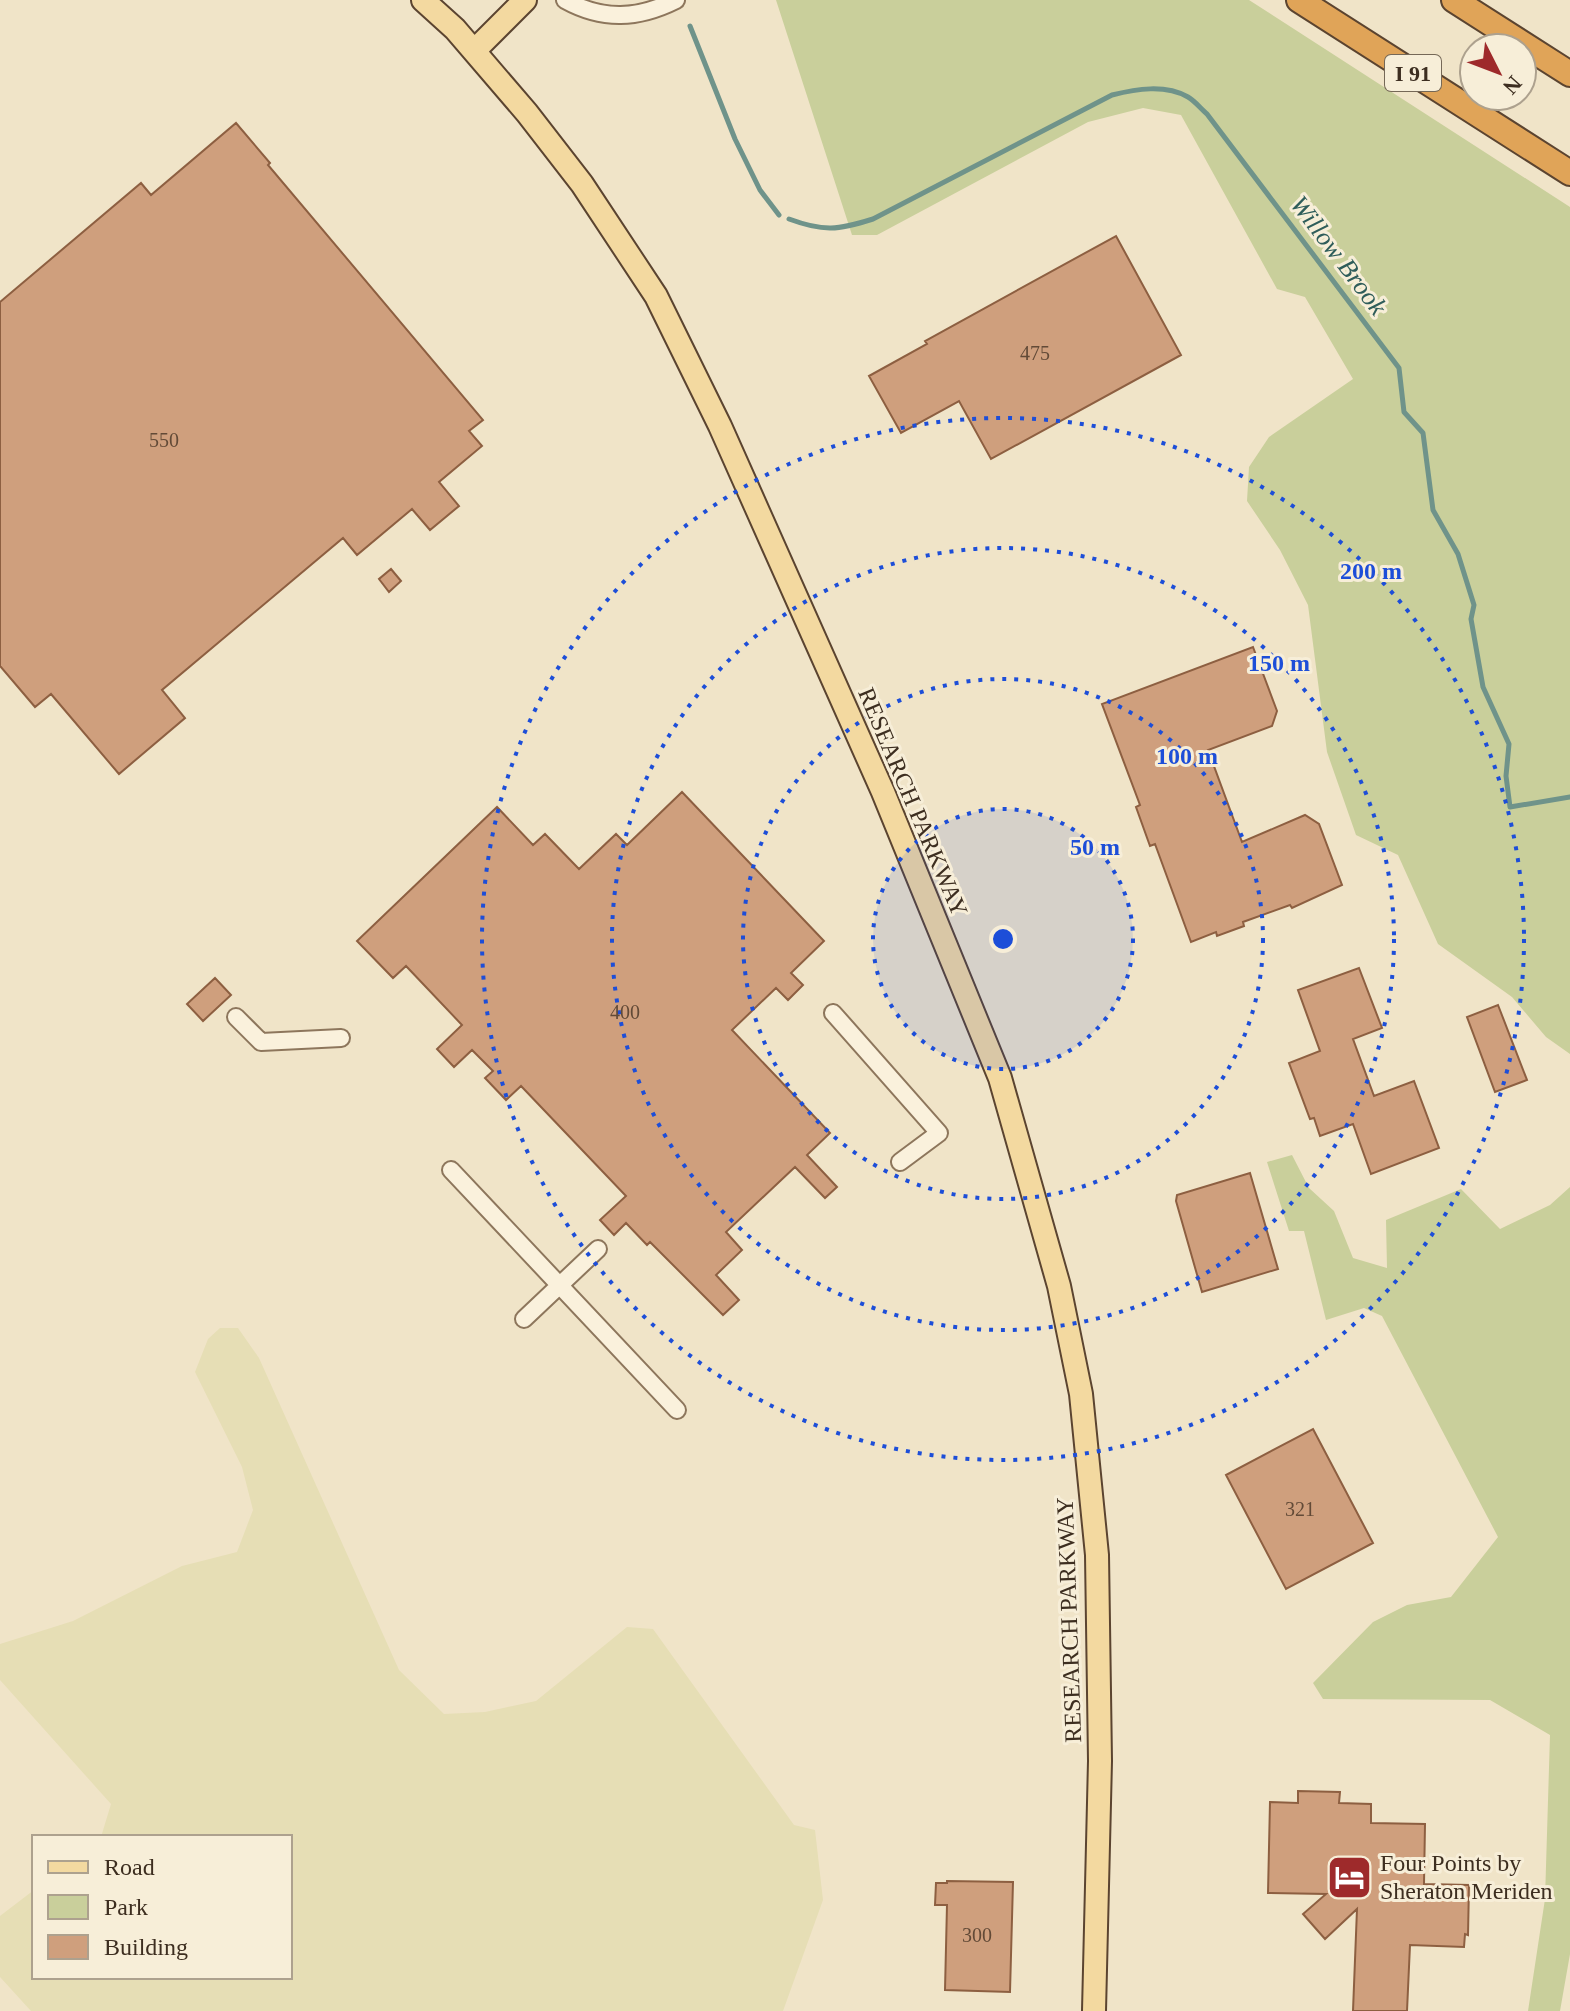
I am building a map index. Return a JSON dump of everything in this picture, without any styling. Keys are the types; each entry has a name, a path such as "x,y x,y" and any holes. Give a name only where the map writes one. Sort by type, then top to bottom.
{"highway":[{"name":"I 91","path":"1299,0 1570,173"},
{"path":"1454,0 1570,74"}],"main road":[{"name":"RESEARCH PARKWAY","path":"423,0 475,50 582,184 656,296 720,426 883,792 1000,1078 1059,1286 1081,1394 1097,1555 1100,1761 1094,2011"},
{"path":"475,50 525,0"}],"street":[{"path":"565,0 594,13 619,16 645,13 676,0"},
{"path":"833,1013 939,1133 900,1162"},
{"path":"236,1017 261,1042 341,1038"},
{"path":"451,1170 677,1410"},
{"path":"524,1319 598,1249"}],"shaded area":[{"path":"220,1328 238,1328 259,1358 399,1670 444,1714 485,1712 536,1701 627,1627 653,1629 794,1825 815,1830 823,1900 783,2011 31,2011 0,1977 0,1916 32,1892 32,1979 292,1979 292,1835 102,1835 111,1804 0,1680 0,1644 73,1621 182,1566 237,1552 253,1510 242,1467 195,1372 208,1339"}],"green space":[{"path":"776,0 1249,0 1570,207 1570,1054 1546,1037 1512,997 1438,944 1398,855 1356,835 1327,752 1308,605 1280,550 1247,501 1249,467 1269,437 1353,379 1305,297 1277,289 1181,115 1143,108 1088,122 877,235 852,235"},
{"path":"1292,1155 1309,1188 1334,1211 1353,1258 1387,1268 1386,1220 1461,1189 1500,1229 1550,1205 1570,1187 1570,1954 1560,2011 1528,2011 1545,1899 1550,1735 1490,1700 1323,1699 1313,1683 1373,1622 1407,1605 1451,1597 1498,1537 1382,1316 1364,1308 1326,1320 1304,1231 1289,1231 1267,1162"}],"building":[{"path":"236,123 483,420 469,431 482,446 439,482 459,506 430,530 412,509 357,555 343,538 162,690 185,718 119,774 51,694 35,707 0,666 0,302 141,183 151,195"},
{"path":"1116,236 1181,355 991,459 959,401 901,433 869,376 927,344 925,341"},
{"path":"391,569 401,581 389,592 379,579"},
{"path":"1253,647 1277,711 1272,726 1208,750 1242,842 1305,815 1319,824 1342,885 1292,908 1290,905 1243,922 1244,926 1191,942 1155,844 1150,846 1136,807 1140,805 1102,704"},
{"path":"682,792 824,941 791,973 803,985 788,1000 776,988 732,1030 830,1133 807,1155 837,1187 825,1198 795,1167 726,1232 742,1250 716,1275 739,1300 723,1315 650,1242 647,1245 626,1223 614,1235 600,1220 626,1196 521,1086 506,1100 485,1078 493,1071 472,1050 454,1067 437,1049 462,1025 406,966 393,978 357,941 497,807 533,845 545,834 579,869 616,834 627,845"},
{"path":"1359,968 1382,1028 1353,1039 1374,1096 1414,1081 1439,1148 1371,1174 1353,1124 1320,1136 1314,1118 1310,1119 1289,1063 1320,1051 1298,990"},
{"path":"215,978 231,995 203,1021 187,1004"},
{"path":"1498,1005 1527,1080 1495,1092 1467,1017"},
{"path":"1250,1173 1278,1269 1202,1292 1176,1201 1177,1195"},
{"path":"1313,1429 1373,1543 1286,1589 1226,1475"},
{"path":"1298,1791 1340,1792 1339,1803 1371,1804 1371,1823 1425,1824 1424,1884 1469,1885 1468,1935 1465,1934 1464,1947 1410,1945 1407,2011 1353,2011 1357,1909 1325,1939 1303,1914 1326,1894 1268,1893 1270,1802 1298,1803"},
{"path":"1013,1882 1010,1992 945,1990 947,1905 935,1905 936,1883"}],"waterway":[{"name":"Willow Brook","path":"690,26 735,139 760,190 779,215"},
{"name":"Willow Brook","path":"789,219 831,228 873,219 1112,95 1160,89 1191,99 1207,114 1399,368 1404,412 1423,433 1433,510 1458,554 1474,605 1471,619 1483,687 1509,744 1506,776 1510,807 1570,797"}],"place":[{"name":"Four Points by Sheraton Meriden","path":"1349,1877"}]}
